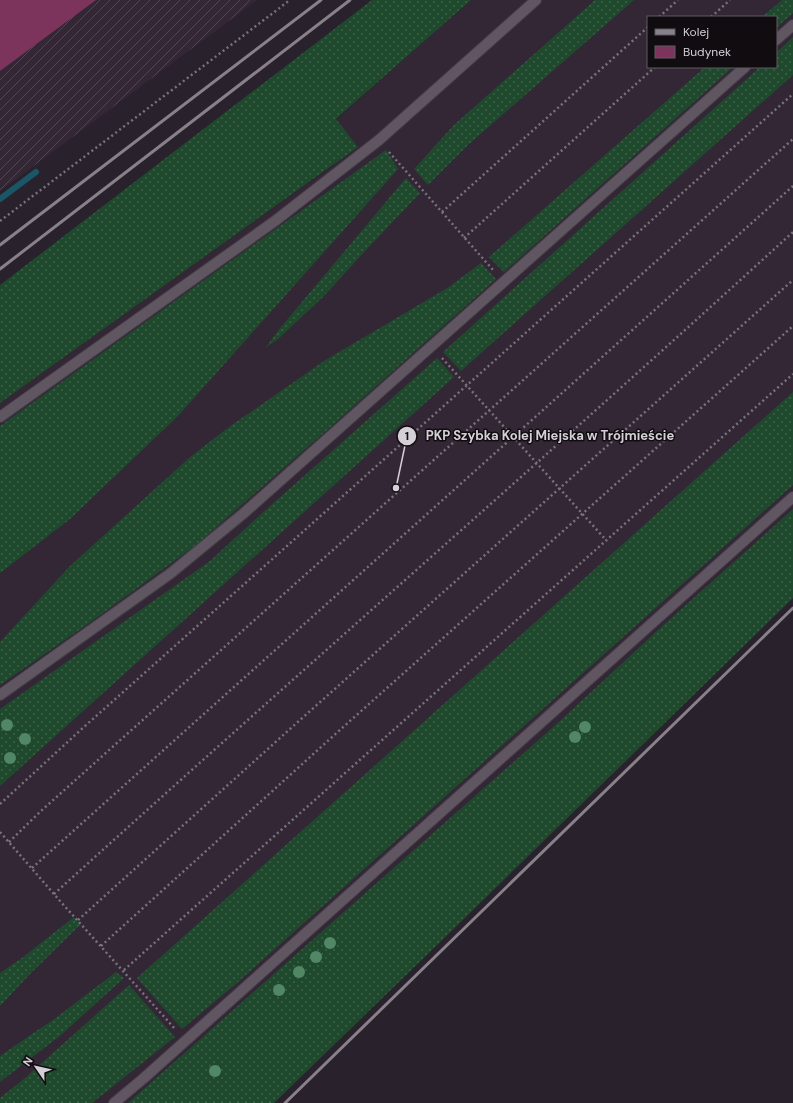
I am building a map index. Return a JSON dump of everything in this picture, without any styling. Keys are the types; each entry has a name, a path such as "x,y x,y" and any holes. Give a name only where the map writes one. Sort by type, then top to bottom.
{"lane":[{"path":"0,417 275,221 379,140 536,0"},
{"path":"777,39 793,25"},
{"path":"0,696 183,563 244,513 744,68"},
{"path":"114,1103 186,1041 793,497"}],"path":[{"path":"0,221 290,0"},
{"path":"660,16 678,0"},
{"path":"712,16 730,0"},
{"path":"442,212 647,28"},
{"path":"464,238 653,68"},
{"path":"0,804 85,726 793,94"},
{"path":"9,842 42,810 793,139"},
{"path":"379,140 405,172 504,282"},
{"path":"32,868 793,186"},
{"path":"54,894 174,785 537,463 793,232"},
{"path":"78,920 793,280"},
{"path":"101,946 341,729 793,326"},
{"path":"432,346 606,540"},
{"path":"124,970 793,374"},
{"path":"0,832 186,1041"}],"shaded area":[{"path":"0,0 257,0 0,191"},
{"path":"471,0 793,0 793,573 250,1103 0,1103 0,403 358,147 336,120"}],"green space":[{"path":"372,0 471,0 336,119 358,147 0,403 0,285"},
{"path":"595,0 634,0 469,144 428,185 414,169 454,125"},
{"path":"782,0 793,0 793,13 777,27 777,16 763,16"},
{"path":"793,37 793,75 461,371 443,352 759,68 777,68 777,52"},
{"path":"704,68 732,68 504,272 489,257"},
{"path":"386,150 398,169 178,416 70,519 0,573 0,426"},
{"path":"406,178 420,193 323,297 277,340 266,347 281,327"},
{"path":"481,263 496,279 196,545 92,621 0,685 0,642 70,566 189,458 229,427 324,361 449,287"},
{"path":"437,358 454,377 0,786 0,709 210,561"},
{"path":"793,392 793,485 237,983 182,1029 137,978"},
{"path":"793,509 793,598 274,1103 128,1103 561,720 659,629"},
{"path":"74,917 81,924 0,1006 0,973 22,958"},
{"path":"116,972 124,978 61,1035 0,1082 0,1056 57,1017"},
{"path":"129,985 175,1037 92,1103 0,1103 0,1098 25,1078"}],"building":[{"path":"0,0 96,0 0,71"}],"waterway":[{"path":"0,199 36,172"}],"railway":[{"path":"0,245 321,0"},
{"path":"0,269 350,0"},
{"path":"285,1103 793,608"}],"place":[{"name":"PKP Szybka Kolej Miejska w Trójmieście","path":"396,488"}]}
